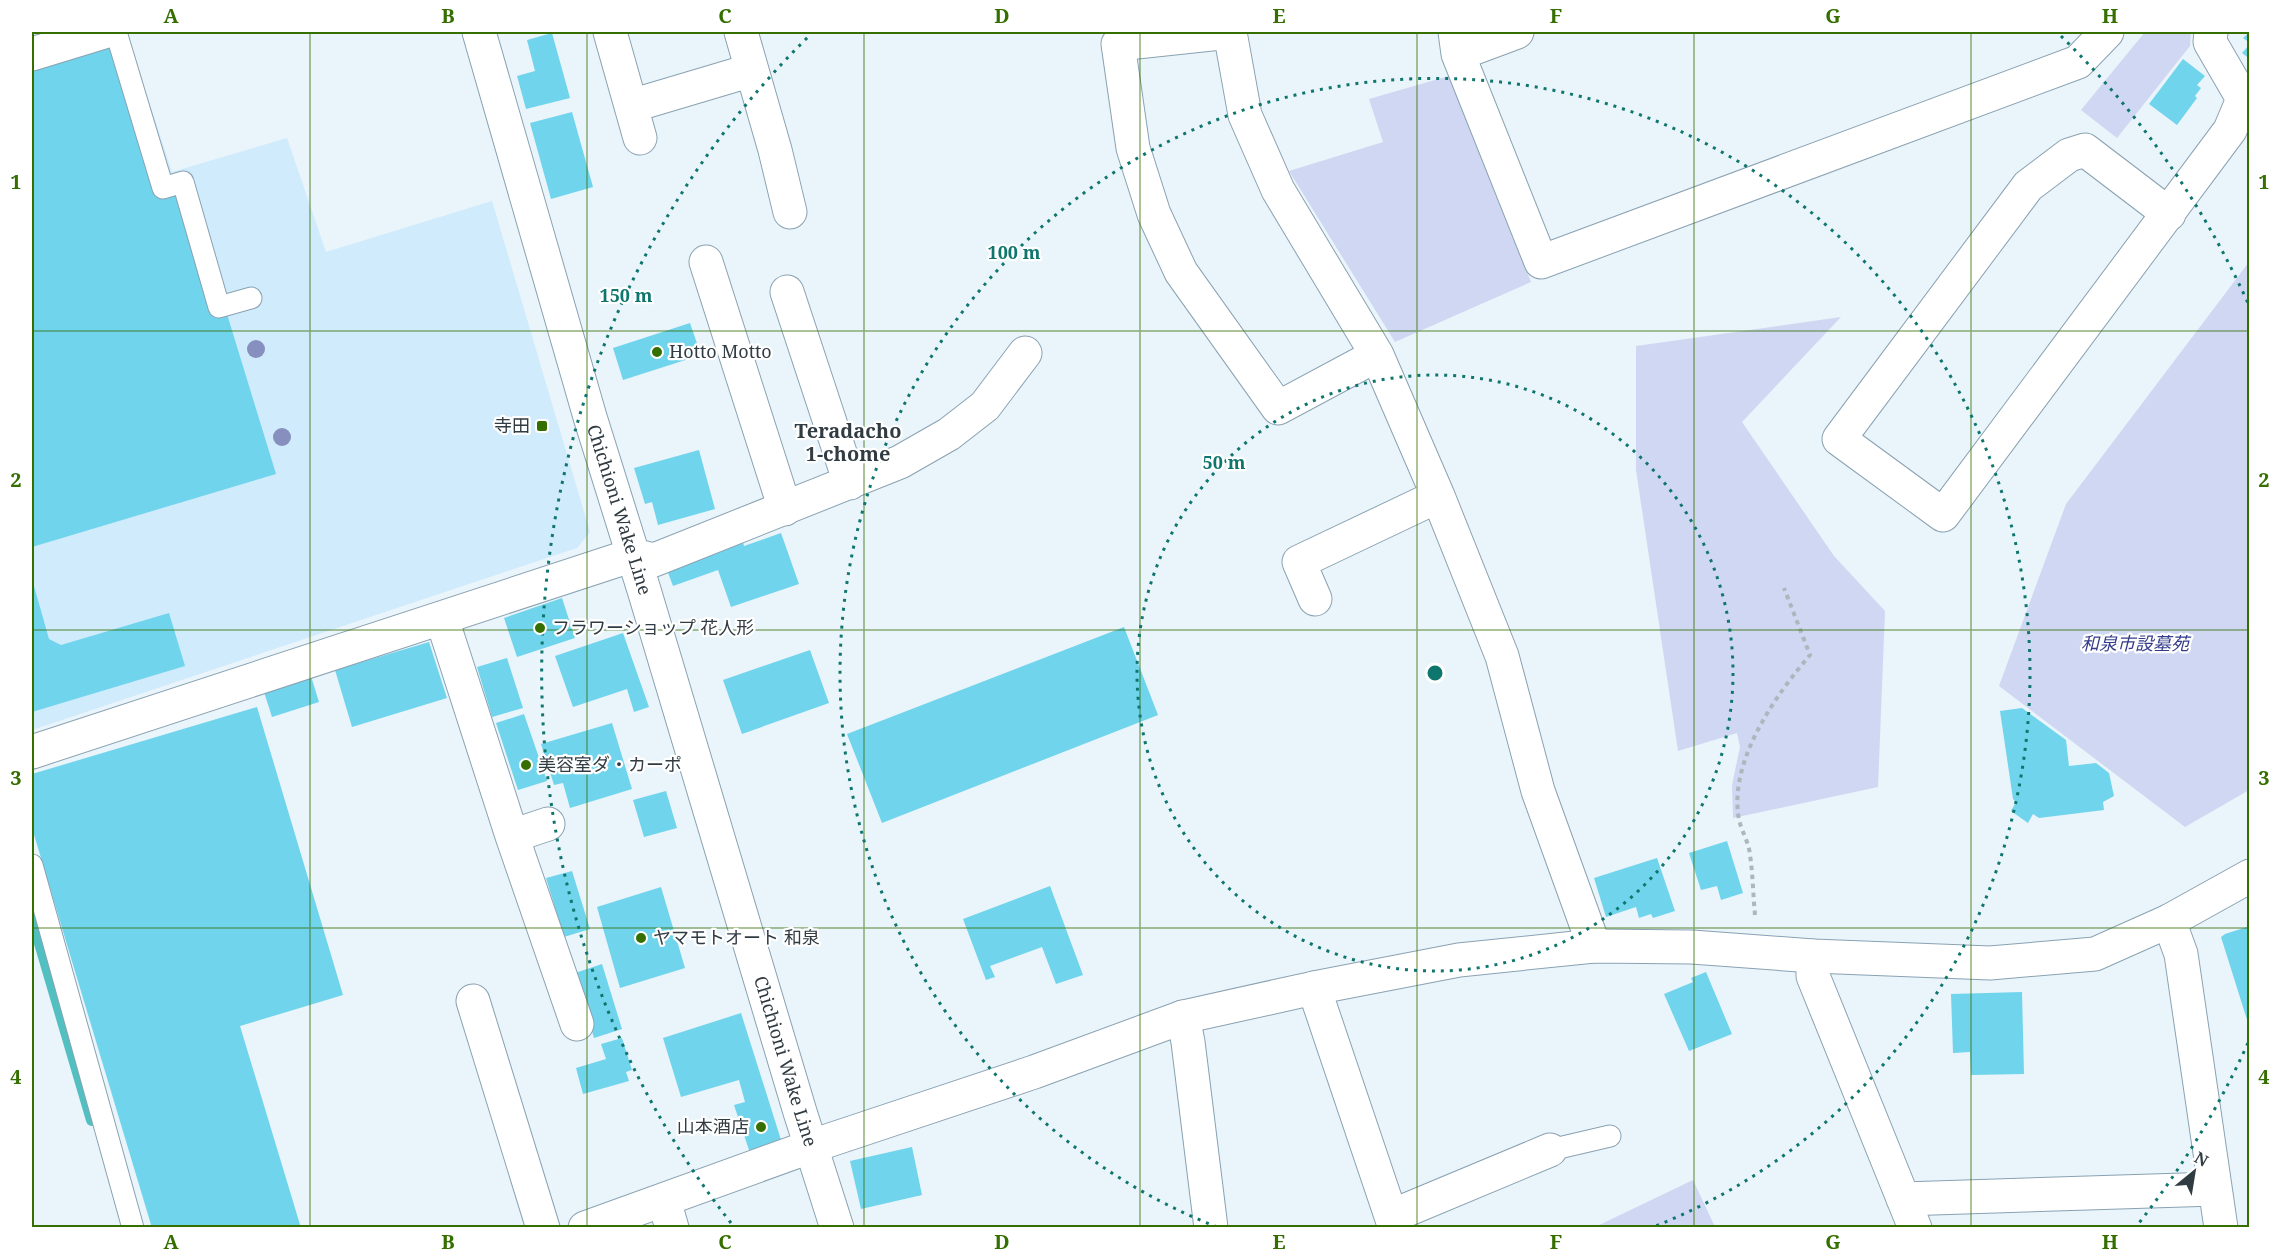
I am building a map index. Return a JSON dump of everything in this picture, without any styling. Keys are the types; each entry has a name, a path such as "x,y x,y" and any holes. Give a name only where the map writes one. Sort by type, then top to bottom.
{"street":[{"path":"48,43 104,32"},
{"name":"Chichioni Wake Line","path":"479,32 590,417 800,1112 837,1227"},
{"path":"610,32 640,138"},
{"path":"741,32 790,212"},
{"path":"1377,355 1278,408 1181,272 1154,214 1133,148 1118,44 1230,32 1245,115 1278,190 1377,355 1438,496 1502,656 1538,791 1594,946"},
{"path":"1517,32 1457,43 1542,262 2078,62 2107,32"},
{"path":"2169,214 2085,150 2069,155 2028,186 1839,439 1943,515 2169,214 2230,130 2243,99 2210,42 2211,32"},
{"path":"631,106 752,70"},
{"path":"706,262 785,509"},
{"path":"787,292 850,483"},
{"path":"32,752 633,555 654,560 850,483 900,462 992,412 1025,352"},
{"path":"1315,599 1299,562 1438,496"},
{"path":"442,619 512,836 577,1024"},
{"path":"512,836 548,824"},
{"path":"585,1227 668,1214 812,1146 1034,1072 1183,1017 1314,988 1460,960 1594,946 1692,947 1813,956 1990,963 2095,954 2169,921 2250,876"},
{"path":"2169,921 2181,954 2221,1227"},
{"path":"1813,956 1813,975 1909,1213 2214,1189"},
{"path":"1314,988 1394,1222 1550,1150"},
{"path":"473,1001 543,1227"},
{"path":"1183,1017 1211,1227"}],"lane":[{"path":"116,32 163,188 183,182 219,307 251,298"},
{"path":"32,865 133,1227"},
{"path":"1550,1150 1610,1136"}],"path":[{"path":"1758,952 1750,853 1739,819 1739,784 1750,745 1785,684 1810,655 1784,588"}],"shaded area":[{"path":"128,37 172,172 287,138 326,252 492,201 590,532 577,548 32,730 32,64"}],"green space":[{"path":"2145,32 2191,32 2190,46 2117,138 2081,110"},
{"path":"1449,76 1531,282 1395,342 1289,171 1383,142 1369,99"},
{"name":"和泉市設墓苑","path":"2249,262 2249,790 2185,827 1999,686 2066,504"},
{"path":"1841,317 1742,422 1834,556 1885,611 1878,787 1733,818 1732,785 1740,747 1737,733 1678,751 1636,470 1636,346"},
{"path":"1693,1180 1715,1227 1595,1227"}],"building":[{"path":"2250,32 2250,43 2243,38"},
{"path":"552,33 570,98 526,109 517,76 535,71 527,40"},
{"path":"125,43 166,182 185,177 276,474 32,547 32,71"},
{"path":"2250,44 2250,59 2242,53"},
{"path":"2183,59 2205,76 2197,85 2201,88 2195,96 2197,98 2177,125 2149,104"},
{"path":"572,112 593,187 551,199 530,123"},
{"name":"Hotto Motto","path":"690,323 701,355 623,380 613,348"},
{"path":"699,450 715,509 658,525 652,502 645,504 634,468"},
{"path":"781,533 799,584 731,607 718,570 673,586 664,562 741,535 744,546"},
{"path":"32,579 49,639 61,645 169,613 185,666 32,712"},
{"name":"フラワーショップ 花人形","path":"562,598 575,638 517,657 504,618"},
{"path":"1124,627 1158,715 882,823 847,734"},
{"path":"623,633 649,707 634,712 627,689 573,707 555,656"},
{"path":"429,642 447,698 352,727 335,670"},
{"path":"810,650 829,703 742,734 723,680"},
{"path":"507,658 523,708 492,717 477,667"},
{"path":"310,673 319,702 272,717 263,689"},
{"path":"257,707 343,995 240,1026 301,1228 152,1228 32,828 32,774"},
{"path":"2022,708 2066,740 2069,766 2096,763 2109,773 2114,796 2103,802 2104,810 2039,818 2033,814 2028,823 2011,811 2016,802 2013,799 2000,711"},
{"path":"524,714 547,781 518,790 496,723"},
{"path":"612,723 632,789 570,808 563,783 554,785 541,744"},
{"path":"666,791 677,828 644,837 633,800"},
{"path":"1727,841 1743,893 1721,900 1717,886 1701,890 1689,853"},
{"path":"1657,858 1675,911 1653,918 1651,914 1639,918 1636,907 1606,917 1594,878"},
{"path":"572,871 590,929 564,937 546,878"},
{"path":"1050,886 1083,975 1056,984 1042,947 990,966 995,977 986,980 963,919"},
{"name":"ヤマモトオート 和泉","path":"661,887 685,968 620,988 597,907"},
{"path":"2250,926 2250,1026 2249,1026 2221,937"},
{"path":"602,964 622,1029 594,1038 575,973"},
{"path":"1706,972 1732,1034 1689,1051 1664,994 1693,982 1691,978"},
{"path":"2022,992 2024,1074 1971,1075 1970,1052 1953,1053 1951,994"},
{"path":"741,1013 782,1143 750,1153 734,1105 745,1102 739,1080 681,1097 663,1038"},
{"path":"622,1038 632,1070 626,1072 629,1081 583,1094 576,1068 606,1059 601,1044"},
{"path":"912,1147 922,1195 861,1209 850,1161"}],"waterway":[{"path":"32,916 92,1120"}],"place":[{"name":"Hotto Motto","path":"657,352"},
{"name":"寺田","path":"542,426"},
{"name":"フラワーショップ 花人形","path":"540,628"},
{"name":"美容室ダ・カーポ","path":"526,765"},
{"name":"ヤマモトオート 和泉","path":"641,938"},
{"name":"山本酒店","path":"761,1127"}],"district":[{"name":"Teradacho 1-chome","path":"848,442"}]}
